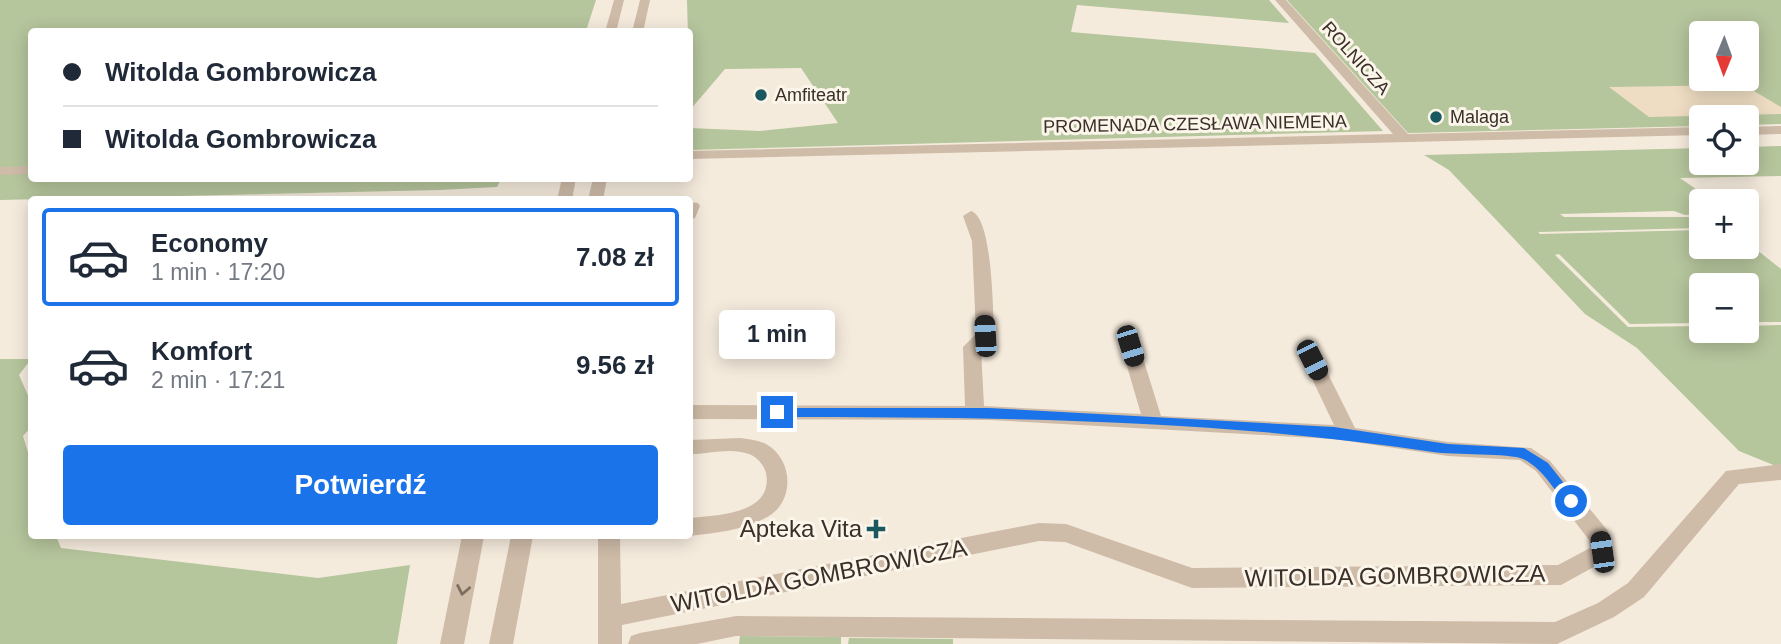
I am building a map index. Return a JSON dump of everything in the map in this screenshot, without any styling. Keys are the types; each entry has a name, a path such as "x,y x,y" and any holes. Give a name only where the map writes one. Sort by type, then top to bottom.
{"street":[{"path":"611,28 619,0"},
{"path":"638,28 645,0"},
{"name":"ROLNICZA","path":"1280,0 1405,139"},
{"path":"1759,131 1781,130"},
{"name":"PROMENADA CZESŁAWA NIEMENA","path":"693,155 1689,131"},
{"path":"0,171 28,170"},
{"path":"971,216 980,241 985,336 972,347 975,413"},
{"path":"1128,339 1153,421"},
{"path":"1312,360 1348,434"},
{"name":"WITOLDA GOMBROWICZA","path":"609,617 1039,532 1066,533 1192,578 1561,575 1602,552 1600,537 1543,466 1524,453 1448,449 1348,434 1153,421 975,413 693,412"},
{"path":"693,447 754,448 770,460 779,479 774,496 762,510 737,522 693,527"},
{"path":"640,644 736,626 1557,633 1606,610 1636,590 1733,477 1781,472"},
{"path":"452,644 472,539"},
{"path":"501,644 521,539"},
{"path":"609,539 610,644"}],"green space":[{"path":"0,0 596,0 587,28 28,28 28,182 500,182 497,187 440,190 176,196 28,196 28,199 0,200"},
{"path":"687,0 1269,0 1289,23 1077,5 1071,32 1315,53 1383,131 693,150 693,128 760,131 838,123 801,68 725,69 693,106 693,28 688,28"},
{"path":"1287,0 1781,0 1781,124 1759,125 1759,105 1689,105 1689,126 1408,133"},
{"path":"1781,146 1781,176 1680,178 1696,189 1689,189 1689,215 1674,211 1560,214 1564,217 1689,217 1689,228 1538,232 1689,230 1689,259 1759,259 1759,252 1781,269 1781,322 1759,322 1759,273 1689,273 1689,323 1630,324 1559,254 1555,255 1628,327 1689,326 1689,343 1759,343 1759,326 1781,325 1781,465 1776,466 1739,451 1637,348 1585,314 1449,170 1424,155 1689,148 1689,175 1759,175 1759,147"},
{"path":"0,359 28,359 19,375 28,395 28,430 23,436 28,452 28,539 57,539 61,548 318,578 410,565 397,644 0,644"},
{"path":"740,636 841,637 841,644 739,644"},
{"path":"849,638 953,639 953,644 848,644"}],"shaded area":[{"path":"1689,86 1689,91 1754,91 1781,107 1781,114 1759,114 1759,105 1689,105 1689,116 1649,117 1609,87"}],"place":[{"name":"Amfiteatr","path":"761,95"},
{"name":"Malaga","path":"1436,117"},
{"name":"Apteka Vita","path":"876,529"}],"route":[{"path":"777,412 989,413 1153,421 1334,432 1448,449 1524,453 1543,466 1571,501"}]}
